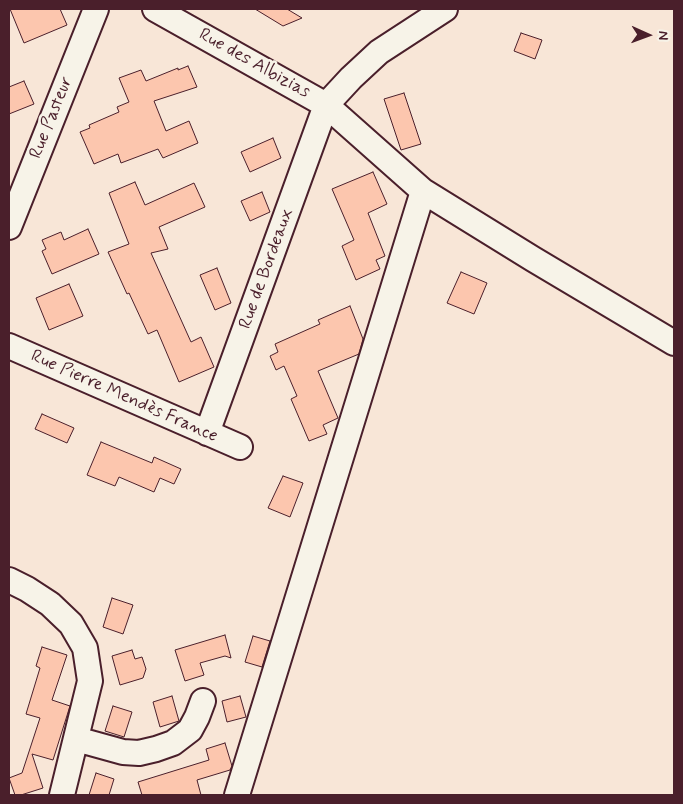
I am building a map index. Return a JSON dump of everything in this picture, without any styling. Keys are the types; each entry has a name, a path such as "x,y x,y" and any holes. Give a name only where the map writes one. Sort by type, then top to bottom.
{"street":[{"name":"Rue Pasteur","path":"9,227 96,9"},
{"name":"Rue des Albizias","path":"155,9 326,105 424,191 674,343"},
{"path":"326,105 379,52 445,9"},
{"name":"Rue de Bordeaux","path":"207,433 326,105"},
{"path":"236,795 424,191"},
{"name":"Rue Pierre Mendès France","path":"9,346 240,447"},
{"path":"9,580 50,604 72,624 85,648 90,681 62,795"},
{"path":"76,740 123,752 139,753 156,749 173,743 190,730 203,701"}],"building":[{"path":"10,9 60,9 67,25 24,43"},
{"path":"255,9 287,9 302,18 283,26"},
{"path":"521,33 542,40 535,59 514,51"},
{"path":"188,66 197,87 154,101 166,131 189,121 198,143 163,158 158,149 121,163 118,154 94,164 80,132 90,128 89,125 119,112 117,107 129,102 119,78 141,70 146,81"},
{"path":"24,81 34,104 9,114 9,87"},
{"path":"404,93 421,144 401,150 384,99"},
{"path":"273,138 281,158 250,172 241,152"},
{"path":"373,172 387,204 368,213 385,256 376,260 380,269 356,280 342,246 354,240 332,189"},
{"path":"135,182 145,205 194,183 205,207 159,227 168,249 151,253 191,342 201,337 214,367 179,382 157,330 148,334 108,252 129,244 109,193"},
{"path":"262,192 270,212 250,221 241,201"},
{"path":"88,229 99,254 52,274 42,251 46,249 42,240 61,232 64,240"},
{"path":"217,268 231,303 215,310 200,275"},
{"path":"461,272 487,283 474,314 447,303"},
{"path":"69,284 83,316 49,330 36,298"},
{"path":"350,306 363,339 359,354 318,371 338,418 323,425 327,434 309,441 291,399 297,396 284,366 276,370 270,356 278,352 275,344 320,324 318,320"},
{"path":"42,414 74,428 67,443 35,429"},
{"path":"101,442 152,463 154,457 181,469 174,484 160,478 154,492 119,477 115,486 87,475"},
{"path":"283,476 303,483 290,517 268,508"},
{"path":"112,598 133,605 123,634 103,627"},
{"path":"225,635 231,658 225,656 200,663 204,675 185,681 175,650"},
{"path":"253,636 270,641 262,667 245,662"},
{"path":"42,647 67,655 52,700 70,706 53,760 32,754 43,788 15,795 9,778 22,773 40,718 26,714 40,668 36,666"},
{"path":"132,650 135,659 142,657 146,669 143,678 120,685 112,656"},
{"path":"172,696 179,721 160,727 153,702"},
{"path":"240,696 246,717 227,722 222,701"},
{"path":"113,706 132,712 124,737 105,731"},
{"path":"225,743 232,766 230,770 197,780 201,795 142,795 138,782 209,760 206,749"},
{"path":"96,773 114,779 109,795 89,795"}]}
